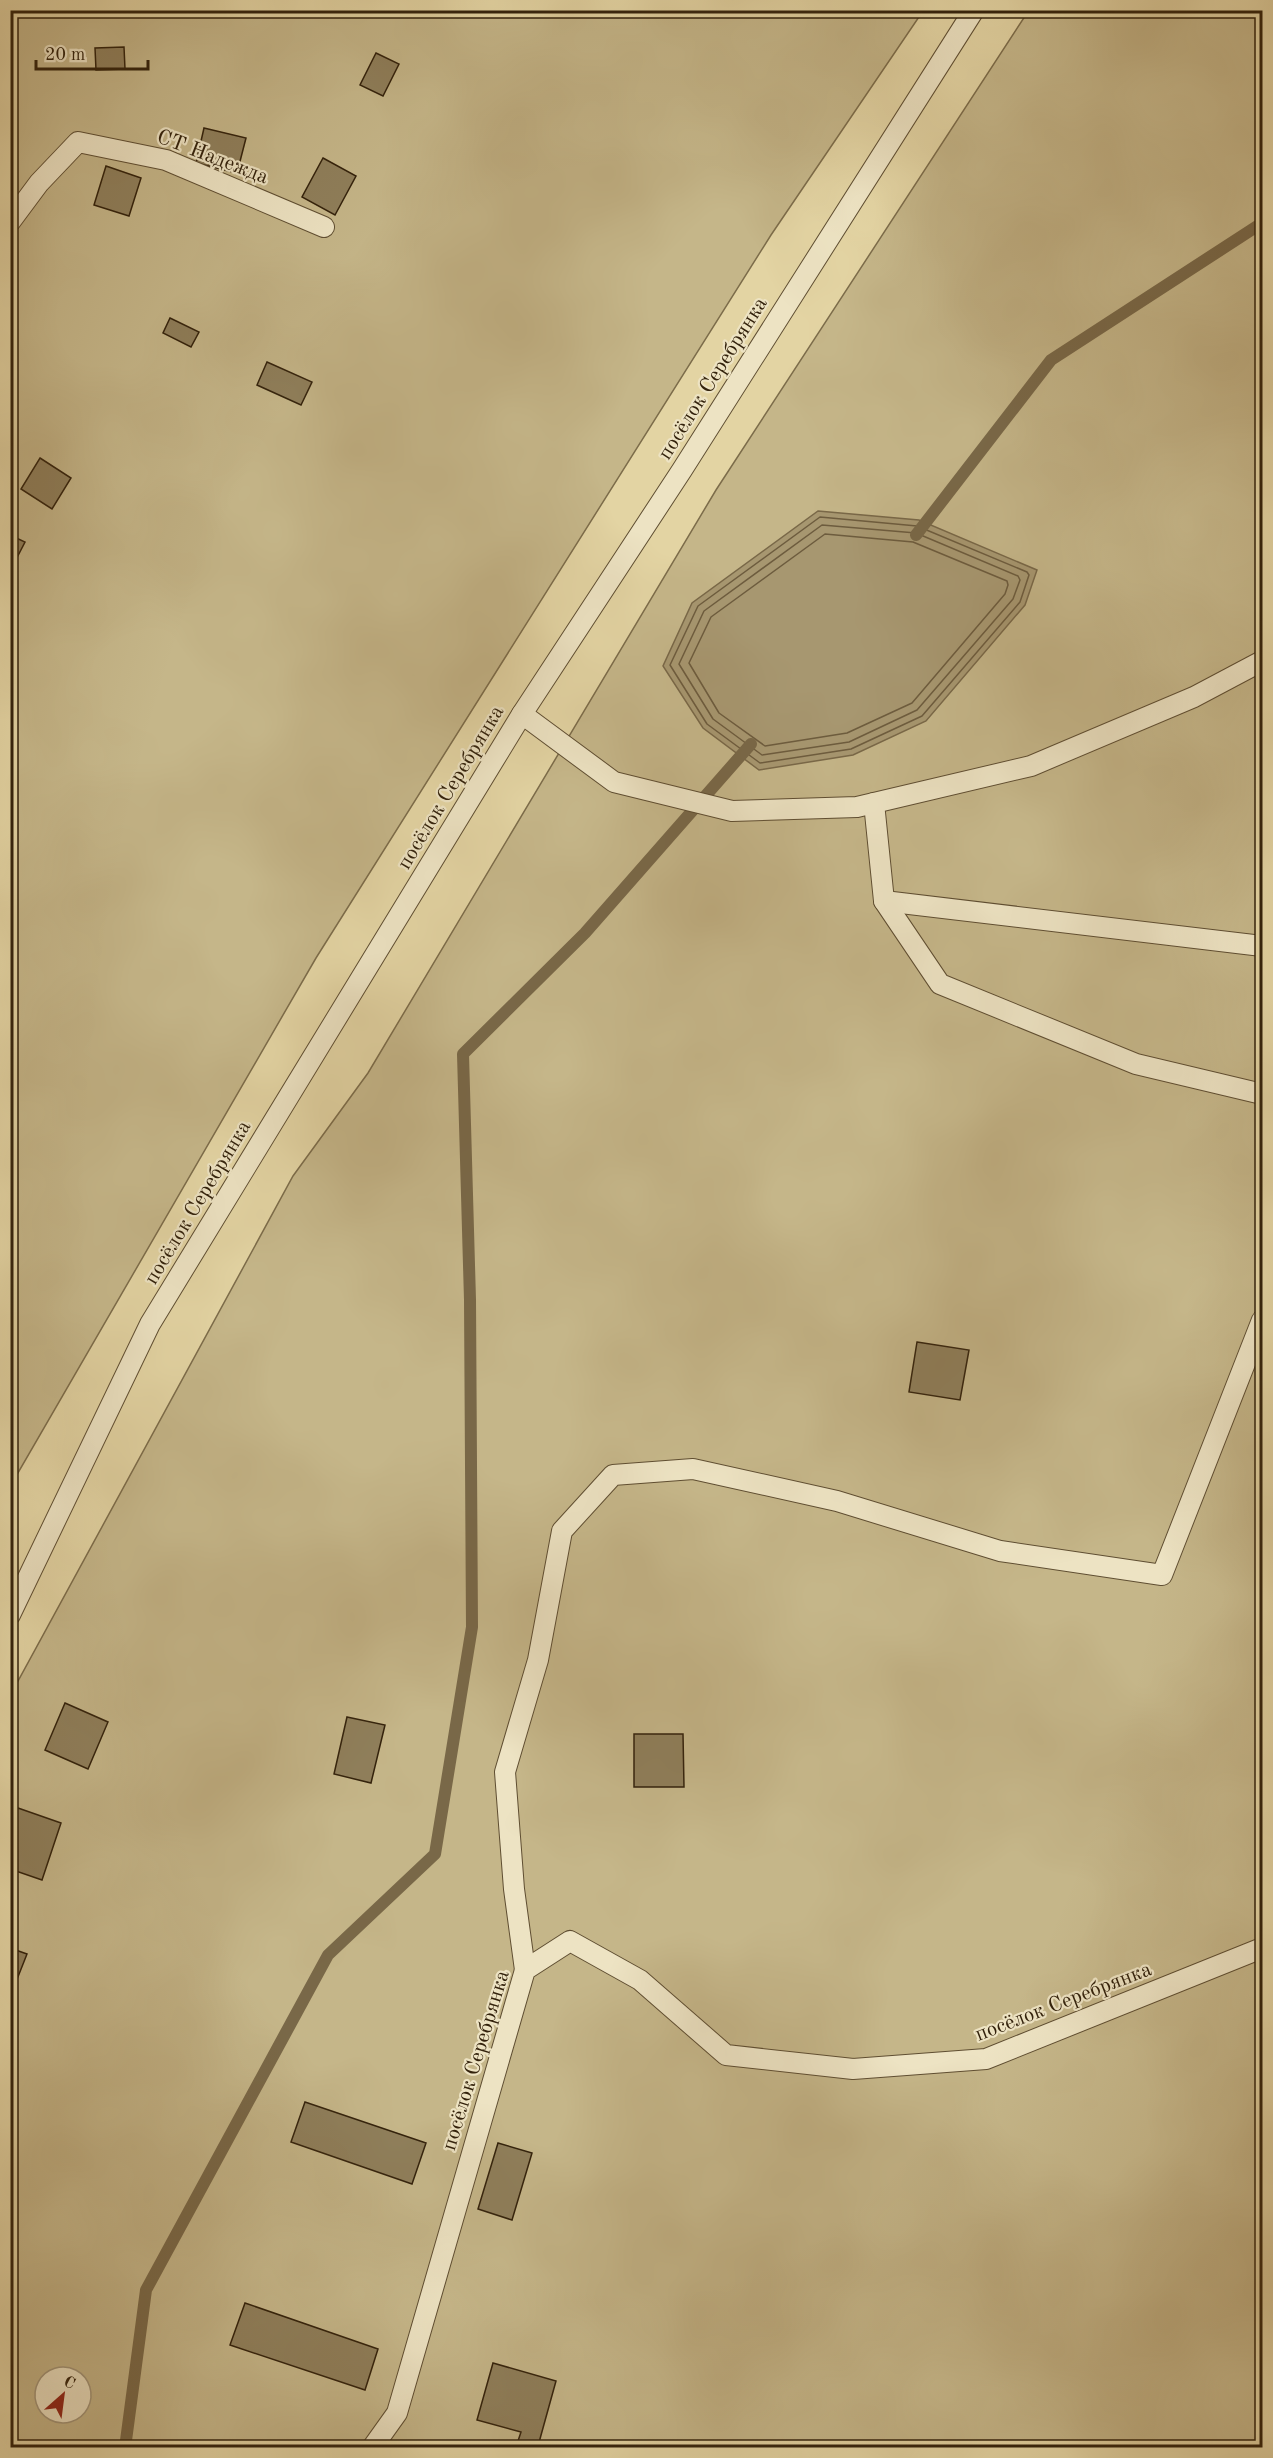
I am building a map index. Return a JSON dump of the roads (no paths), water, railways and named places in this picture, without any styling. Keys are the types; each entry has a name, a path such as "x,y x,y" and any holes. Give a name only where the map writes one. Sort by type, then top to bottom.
{"lane":[{"name":"посёлок Серебрянка","path":"10,1615 150,1324 522,714 682,470 974,10"},
{"name":"СТ Надежда","path":"10,222 39,183 78,142 166,160 324,227"},
{"path":"522,714 614,782 732,811 857,807 1031,766 1194,698 1263,661"},
{"path":"874,803 884,901 940,984 1136,1064 1263,1094"},
{"path":"884,901 1263,946"},
{"path":"525,1970 514,1889 505,1772 538,1660 562,1532 613,1475 693,1469 837,1501 1000,1551 1162,1575 1263,1320"},
{"name":"посёлок Серебрянка","path":"372,2448 397,2413 525,1970 570,1941 640,1980 726,2055 853,2069 986,2059 1263,1948"}],"water":[{"path":"818,511 919,520 1037,570 1025,605 926,721 853,755 759,770 703,728 663,666 692,603"}],"waterway":[{"path":"916,535 1051,360 1262,223"},
{"path":"125,2448 146,2290 328,1955 435,1854 472,1627 470,1300 463,1054 585,933 751,744"}]}
